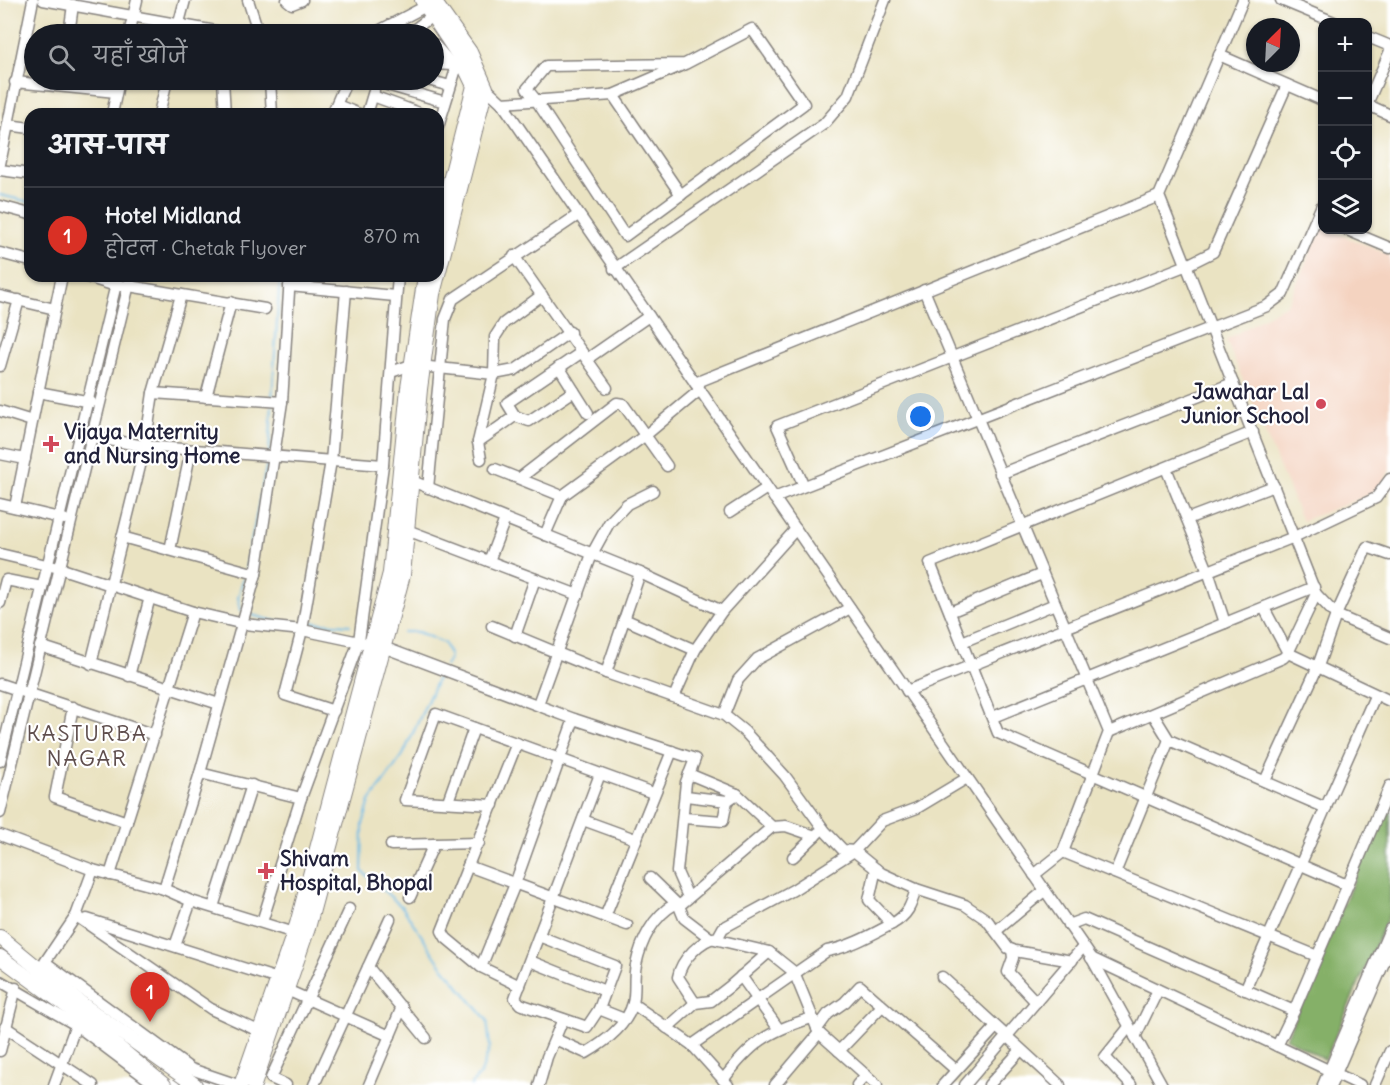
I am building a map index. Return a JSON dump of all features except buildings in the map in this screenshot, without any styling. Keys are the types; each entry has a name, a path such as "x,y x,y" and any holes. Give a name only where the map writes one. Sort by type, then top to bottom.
{"main road":[{"path":"431,6 440,24"},
{"path":"444,31 460,61 480,87"},
{"path":"444,208 480,87"},
{"path":"444,246 480,87"},
{"path":"401,528 412,481 425,282"},
{"path":"255,1079 265,1034 299,934 371,644 403,575 401,528 418,366 436,282"},
{"path":"0,937 79,1015 195,1085"},
{"path":"0,957 79,1015 164,1085"},
{"path":"239,1085 265,1034"}],"street":[{"path":"28,24 33,0"},
{"path":"43,0 133,16 158,24"},
{"path":"131,24 137,0"},
{"path":"179,24 185,0"},
{"path":"248,0 256,24"},
{"path":"287,0 292,4 302,0"},
{"path":"614,269 824,124 848,96 885,0"},
{"path":"1243,0 1159,196 1315,591 1336,615 1390,638"},
{"path":"1281,0 1324,18"},
{"path":"70,24 73,5"},
{"path":"424,24 431,6"},
{"path":"394,24 431,6"},
{"path":"502,103 536,100 613,95 685,64 752,29 804,104 625,236 536,100 527,89 546,66 685,64"},
{"path":"1372,39 1390,46"},
{"path":"0,165 24,41"},
{"path":"444,51 460,61"},
{"path":"1372,94 1390,51"},
{"path":"1219,55 1318,98"},
{"path":"444,63 460,61"},
{"path":"444,108 460,61"},
{"path":"15,82 24,82"},
{"path":"444,84 450,86"},
{"path":"804,486 777,426 1187,266 1213,252 1287,85"},
{"path":"480,87 502,103 614,269 698,386 1091,957 1162,1085"},
{"path":"104,90 116,92 113,108"},
{"path":"160,108 165,90"},
{"path":"224,90 225,108"},
{"path":"272,90 272,108"},
{"path":"334,108 343,90"},
{"path":"369,108 375,90"},
{"path":"407,90 446,102"},
{"path":"613,95 681,195"},
{"path":"373,96 406,108"},
{"path":"1372,106 1390,115"},
{"path":"8,125 24,127"},
{"path":"0,170 24,173"},
{"path":"546,535 562,496 646,434 698,386 924,290 1159,196"},
{"path":"0,206 24,212"},
{"path":"428,488 442,368 445,319 453,298 578,215"},
{"path":"774,498 1267,306 1283,294 1318,222"},
{"path":"1357,234 1390,248"},
{"path":"0,253 24,259"},
{"path":"514,256 570,332 607,388"},
{"path":"15,507 61,282"},
{"path":"0,761 4,727 23,691 40,646 59,568 65,519 86,401 117,282"},
{"path":"0,813 42,587 90,442 130,282"},
{"path":"134,282 181,295 265,309"},
{"path":"164,889 246,616 256,574 270,456 282,402 290,313 289,282"},
{"path":"295,282 346,291 395,296"},
{"path":"262,922 301,798 334,711 371,644 375,524 383,465 397,282"},
{"path":"924,290 1109,732 1063,852 1034,876"},
{"path":"334,711 285,695 302,630 331,461 346,291"},
{"path":"91,664 145,446 153,393 181,295"},
{"path":"481,459 478,442 494,374 495,337 504,323 542,295"},
{"path":"0,296 55,309"},
{"path":"0,366 19,300"},
{"path":"206,397 231,302"},
{"path":"574,391 529,422 515,417 507,403 559,367 584,356 649,316"},
{"path":"391,372 418,366 494,374 515,370 570,332"},
{"path":"559,367 588,413"},
{"path":"1000,474 1233,383"},
{"path":"38,392 99,404"},
{"path":"153,393 282,402"},
{"path":"520,478 617,403 623,405 667,466"},
{"path":"0,411 32,421"},
{"path":"478,442 515,417"},
{"path":"1253,432 930,563 999,733 1347,885"},
{"path":"77,445 90,442 383,465"},
{"path":"170,550 191,450"},
{"path":"0,454 24,459"},
{"path":"1166,468 1208,571 1225,623"},
{"path":"495,469 562,496"},
{"path":"907,691 1294,537 1376,498 1390,479"},
{"path":"412,481 640,573 722,611"},
{"path":"1187,519 1274,486"},
{"path":"729,512 768,488"},
{"path":"538,705 592,554 615,513 653,491"},
{"path":"0,504 65,519"},
{"path":"489,561 506,519"},
{"path":"375,524 401,528 578,595"},
{"path":"674,697 696,650 722,611 796,529"},
{"path":"122,537 256,574"},
{"path":"1265,781 1318,666 1336,615 1367,547 1390,555"},
{"path":"0,554 59,568 193,612 246,616 371,644 429,662 574,719 694,759 689,774 676,872 688,897"},
{"path":"606,673 640,573"},
{"path":"950,612 1042,574"},
{"path":"515,636 535,579"},
{"path":"0,603 6,580 42,587"},
{"path":"993,717 1225,623 1315,591"},
{"path":"1109,732 1283,658 1288,653 1315,591"},
{"path":"129,676 150,597"},
{"path":"962,642 1055,604"},
{"path":"724,715 738,680 757,659 850,608"},
{"path":"1264,608 1288,653 1375,696 1390,701"},
{"path":"110,875 193,612"},
{"path":"624,619 696,650"},
{"path":"492,626 606,673 724,715 785,776 819,832 843,850 854,851 876,869 916,889 965,905 987,920 1012,950 1013,957 1008,972 1036,1002"},
{"path":"40,646 169,690 219,704"},
{"path":"0,684 155,735"},
{"path":"1245,990 1375,696"},
{"path":"73,707 55,797 127,822"},
{"path":"493,805 405,800 436,714 653,794"},
{"path":"1153,714 1169,740 1326,808"},
{"path":"481,967 515,884 574,719"},
{"path":"448,801 474,728"},
{"path":"1114,873 1169,740"},
{"path":"517,743 442,931 446,939 481,967 520,986"},
{"path":"605,917 672,751"},
{"path":"200,773 301,798"},
{"path":"539,936 615,966 599,1009 585,1028 520,1004 515,998 600,774"},
{"path":"689,774 732,798 772,827"},
{"path":"695,1003 678,977 680,968 710,938 718,937 723,928 793,891 854,851 882,821 917,808 968,778"},
{"path":"213,907 252,785"},
{"path":"1277,1046 1390,786"},
{"path":"686,796 732,798"},
{"path":"684,818 723,821 732,798"},
{"path":"583,820 635,839"},
{"path":"555,1039 586,1053 605,1042 633,1004 636,965 646,937 659,914 688,897 772,827 786,826 819,832"},
{"path":"793,857 819,832"},
{"path":"0,835 93,870 164,889 191,901 299,934"},
{"path":"392,845 479,843"},
{"path":"410,897 434,844"},
{"path":"1063,852 1317,956"},
{"path":"468,866 627,925"},
{"path":"876,869 869,900 892,924"},
{"path":"93,870 76,916 45,962 191,1069 239,1085"},
{"path":"650,878 677,905 685,920 710,938 769,952 794,972 818,1031 877,1085"},
{"path":"695,1049 761,1002 794,972 827,951 843,948 857,939 904,918 910,909 916,889"},
{"path":"996,931 1044,891"},
{"path":"175,946 191,901"},
{"path":"271,1078 349,909"},
{"path":"76,916 175,946 282,985 306,1000 390,1036"},
{"path":"76,916 211,1009 265,1034"},
{"path":"314,1085 390,919"},
{"path":"1068,925 1084,919 1294,1011"},
{"path":"1332,1077 1390,929"},
{"path":"965,1085 1083,947"},
{"path":"1012,950 1072,961"},
{"path":"667,1028 695,1003 711,1001 769,952"},
{"path":"1323,1085 1332,1077 1389,956"},
{"path":"1091,957 1277,1046 1332,1077 1360,1085"},
{"path":"530,961 605,991"},
{"path":"368,967 426,1038"},
{"path":"741,976 778,1028"},
{"path":"942,976 1006,1038 1060,1085"},
{"path":"0,981 79,1015 155,1085"},
{"path":"775,1085 818,1031 828,1014 846,1002 860,986 956,1070"},
{"path":"0,1051 16,988"},
{"path":"1135,1037 1158,990"},
{"path":"633,1004 695,1049 722,1082 748,1050 778,1028 812,1018"},
{"path":"839,1051 882,1006"},
{"path":"369,1085 402,1007"},
{"path":"599,1009 624,1019"},
{"path":"54,1085 79,1015"},
{"path":"540,1083 563,1019"},
{"path":"1129,1026 1105,1057 1131,1085"},
{"path":"5,1027 93,1085"},
{"path":"943,1085 996,1028"},
{"path":"989,1085 1021,1050"},
{"path":"1375,1085 1390,1051"},
{"path":"857,1085 866,1075"},
{"path":"255,1079 271,1078 286,1085"}],"shaded area":[{"name":"Jawahar Lal Junior School","path":"1319,234 1339,234 1390,255 1390,469 1384,482 1374,493 1302,521 1226,340 1288,303"}],"green space":[{"path":"1390,796 1390,912 1325,1060 1286,1038"}],"waterway":[{"path":"0,195 24,201"},
{"path":"272,399 280,282"},
{"path":"269,453 272,405"},
{"path":"246,568 268,458"},
{"path":"241,611 238,597 245,573"},
{"path":"248,614 278,622 298,622"},
{"path":"307,622 350,625"},
{"path":"403,632 418,632 444,643 450,657 445,666"},
{"path":"440,673 403,755 370,801 363,824 362,871 403,908 439,962 487,1020 490,1047 481,1073 471,1085"}],"place":[{"name":"Jawahar Lal Junior School","path":"1321,404"},
{"name":"Vijaya Maternity and Nursing Home","path":"51,444"},
{"name":"Shivam Hospital, Bhopal","path":"266,871"},
{"name":"Hotel Midland","path":"150,1022"}],"district":[{"name":"KASTURBA NAGAR","path":"87,746"}]}
